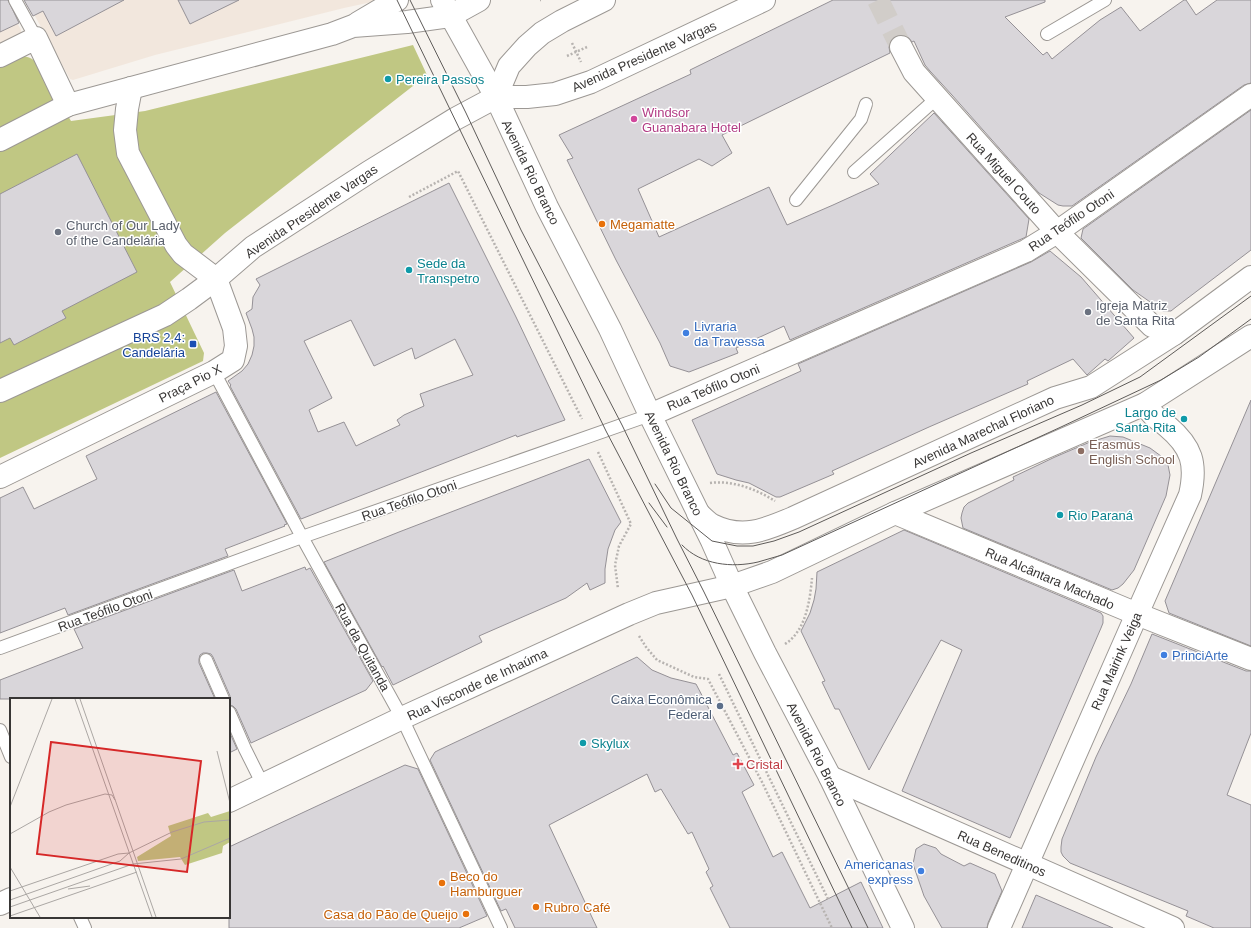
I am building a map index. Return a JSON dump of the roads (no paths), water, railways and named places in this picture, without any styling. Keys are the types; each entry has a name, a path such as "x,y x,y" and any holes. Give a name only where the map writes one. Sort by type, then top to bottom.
{"street":[{"path":"0,140 68,105 332,34 353,26 397,0"},
{"path":"353,26 407,22 446,8 479,0"},
{"path":"496,97 509,66 527,46 542,33 562,21 604,0"},
{"name":"Avenida Presidente Vargas","path":"0,391 165,315 216,279 253,247 455,119 496,97 527,97 555,94 591,82 764,0"},
{"name":"Avenida Rio Branco","path":"446,8 496,97 550,212 610,328 732,586 830,778 903,928"},
{"path":"0,56 36,38 68,105"},
{"name":"Rua Miguel Couto","path":"901,47 914,72 1057,232 1152,326 1174,334"},
{"path":"131,88 126,109 125,130 128,152 176,245 183,254 216,279"},
{"name":"Rua Teófilo Otoni","path":"650,415 1026,251 1057,232 1251,95"},
{"name":"Avenida Marechal Floriano","path":"698,513 711,524 725,530 744,533 763,530 813,510 1055,398 1092,387 1174,334 1251,277"},
{"name":"Praça Pio X","path":"0,477 214,372 233,360 236,346 234,328 216,279"},
{"path":"732,586 772,572 895,513 1145,404 1251,336"},
{"name":"Rua Mairink Veiga","path":"999,928 1190,495 1194,479 1192,460 1186,445 1174,432 1149,411 1145,404"},
{"name":"Rua Alcântara Machado","path":"895,513 1137,614 1251,659"},
{"name":"Rua Visconde de Inhaúma","path":"230,801 402,718 623,617 656,603 732,586"},
{"name":"Rua Beneditinos","path":"830,778 1173,928"},
{"path":"0,904 10,899"}],"lane":[{"path":"15,0 36,38"},
{"path":"1047,34 1105,0"},
{"path":"854,172 937,98"},
{"path":"796,200 861,119 866,104"},
{"name":"Rua da Quitanda","path":"214,372 302,537 402,718 501,928"},
{"name":"Rua Teófilo Otoni","path":"0,648 302,537 650,415"},
{"path":"206,660 223,698"},
{"path":"230,714 263,785"},
{"path":"0,730 10,754"},
{"path":"80,918 85,928"}],"tunnel":[{"path":"878,0 901,47"}],"tram line":[{"path":"397,0 606,431 692,595 852,928"},
{"path":"410,0 466,113 521,230 622,425 868,928"},
{"path":"655,484 671,508 712,541 737,546 753,546 774,541 799,532 971,453 1082,405 1140,377 1251,296"},
{"path":"682,545 698,557 708,561 728,565 748,564 782,555 1161,380 1199,357 1251,319"},
{"path":"649,503 667,527"}],"place":[{"name":"Pereira Passos","path":"388,79"},
{"name":"Windsor Guanabara Hotel","path":"634,119"},
{"name":"Megamatte","path":"602,224"},
{"name":"Church of Our Lady of the Candelária","path":"58,232"},
{"name":"Sede da Transpetro","path":"409,270"},
{"name":"Igreja Matriz de Santa Rita","path":"1088,312"},
{"name":"Livraria da Travessa","path":"686,333"},
{"name":"BRS 2,4: Candelária","path":"193,344"},
{"name":"Largo de Santa Rita","path":"1184,419"},
{"name":"Erasmus English School","path":"1081,451"},
{"name":"Rio Paraná","path":"1060,515"},
{"name":"PrinciArte","path":"1164,655"},
{"name":"Caixa Econômica Federal","path":"720,706"},
{"name":"Skylux","path":"583,743"},
{"name":"Cristal","path":"738,764"},
{"name":"Americanas express","path":"921,871"},
{"name":"Beco do Hamburguer","path":"442,883"},
{"name":"Rubro Café","path":"536,907"},
{"name":"Casa do Pão de Queijo","path":"466,914"}]}
